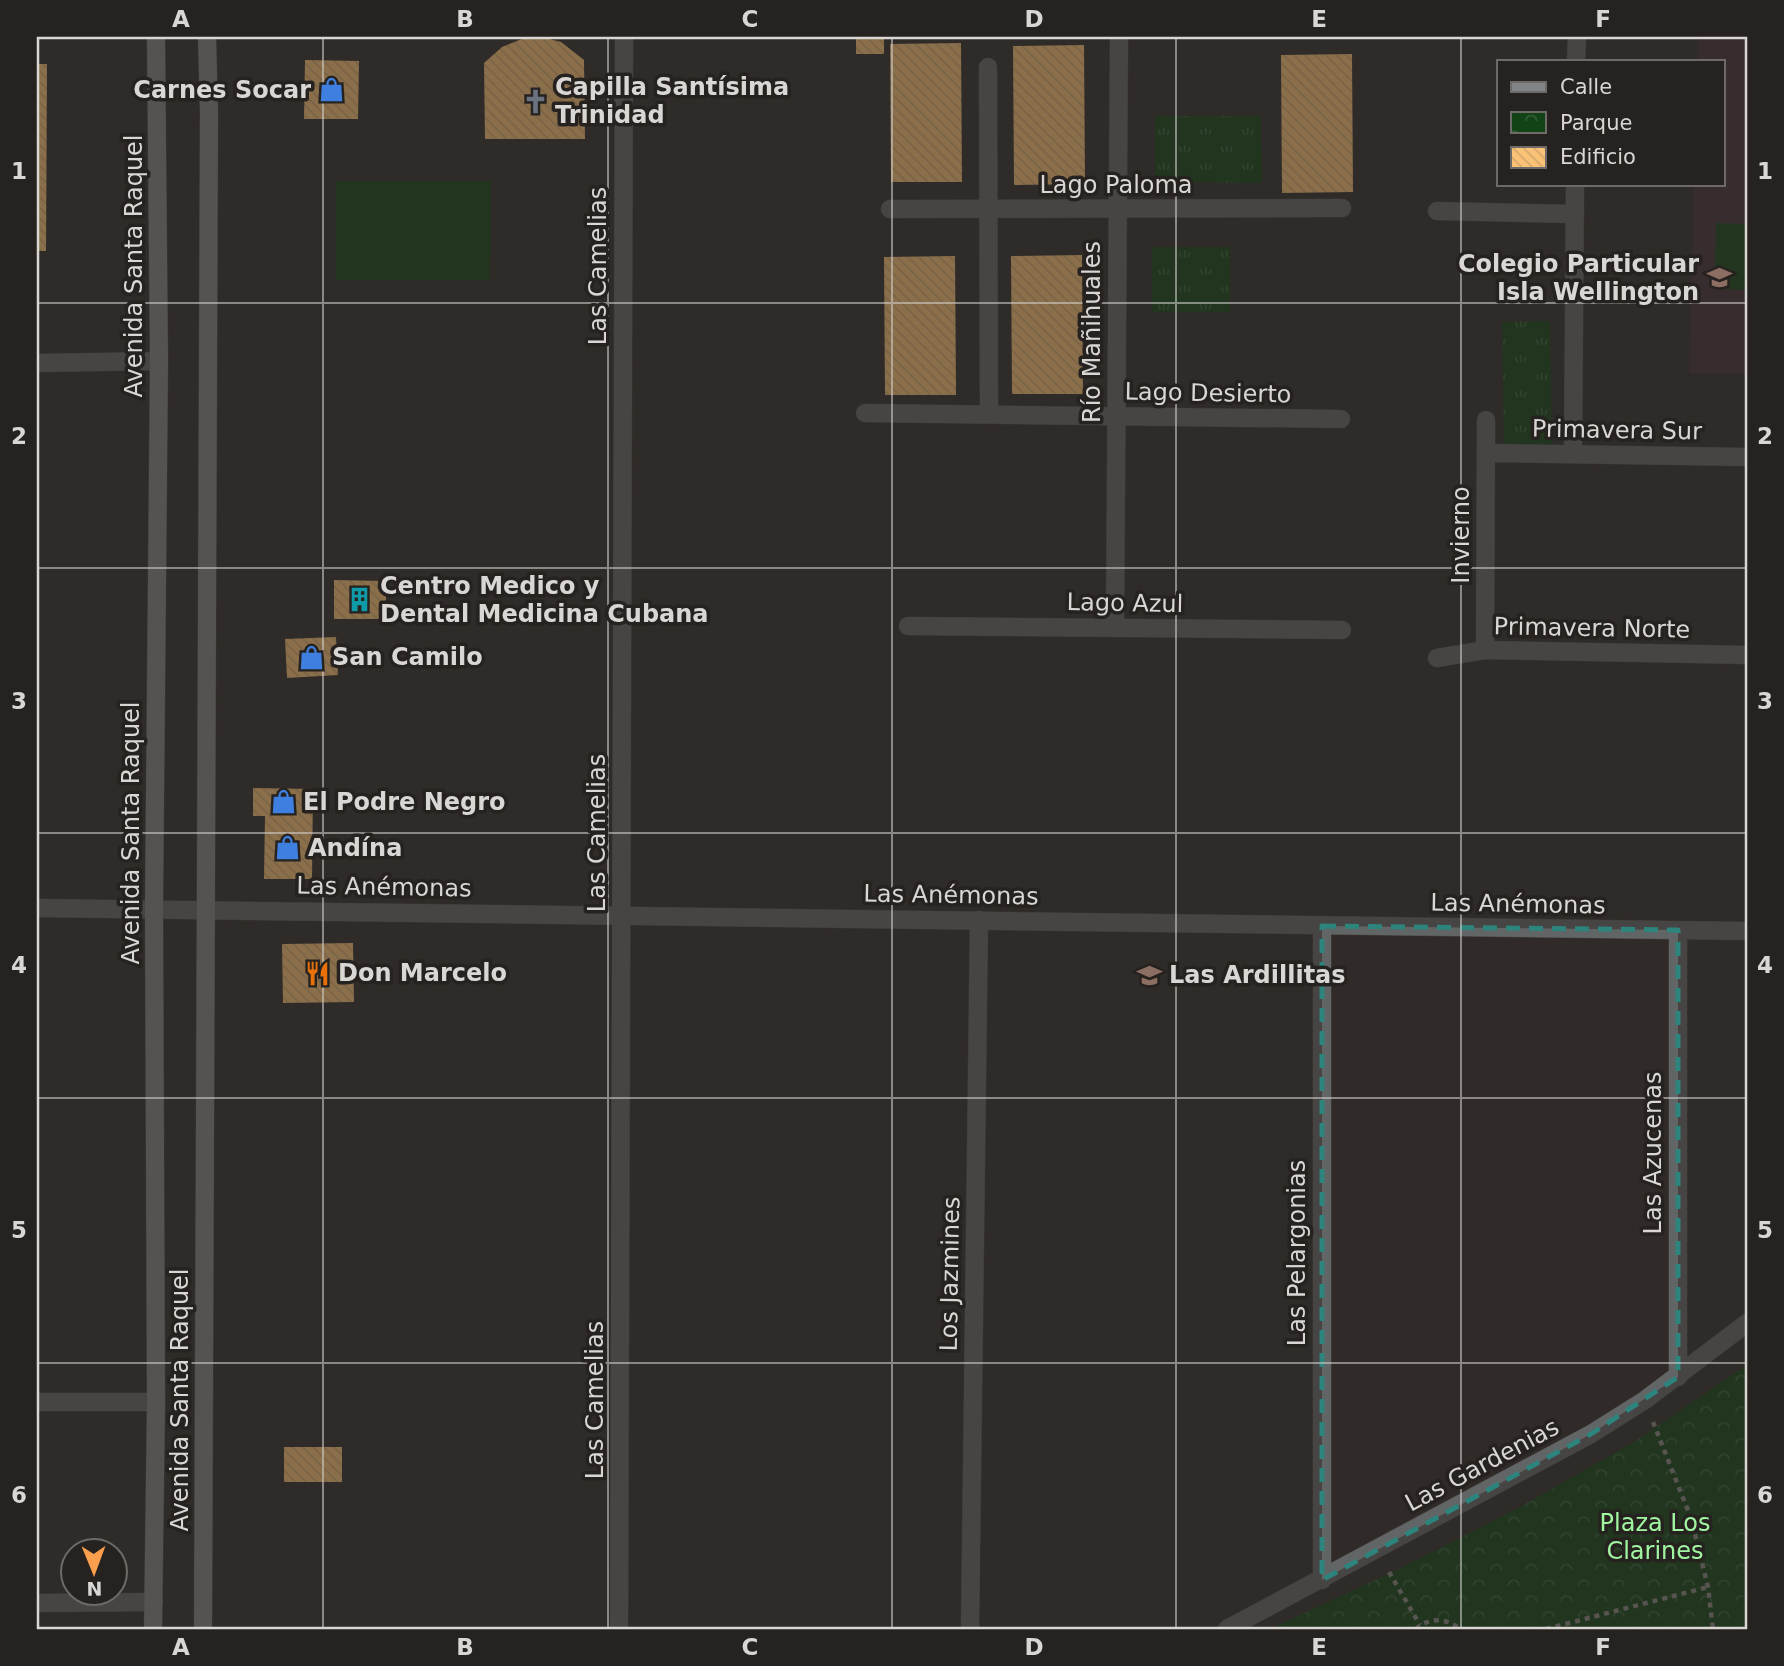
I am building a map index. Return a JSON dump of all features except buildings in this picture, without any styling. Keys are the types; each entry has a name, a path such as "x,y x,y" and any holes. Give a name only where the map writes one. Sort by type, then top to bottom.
{"main road":[{"name":"Avenida Santa Raquel","path":"153,1629 156,1402 154,908 159,361 156,37"},
{"name":"Avenida Santa Raquel","path":"203,1629 209,139 207,37"}],"street":[{"name":"Las Camelias","path":"618,1629 624,37"},
{"name":"Río Mañihuales","path":"1115,628 1119,37"},
{"path":"1576,60 1577,37"},
{"path":"988,67 989,414"},
{"path":"1573,454 1575,186"},
{"name":"Lago Paloma","path":"890,209 1342,208"},
{"path":"1437,211 1575,214"},
{"path":"37,363 159,361"},
{"name":"Lago Desierto","path":"865,413 1340,419"},
{"name":"Invierno","path":"1485,650 1486,420"},
{"name":"Primavera Sur","path":"1486,453 1747,457"},
{"name":"Lago Azul","path":"908,626 1342,630"},
{"name":"Primavera Norte","path":"1437,657 1485,650 1747,654"},
{"name":"Las Anémonas","path":"37,908 1747,931"},
{"name":"Los Jazmines","path":"970,1629 979,920"},
{"name":"Las Pelargonias","path":"1322,926 1322,1580"},
{"name":"Las Azucenas","path":"1678,930 1678,1377"},
{"name":"Las Gardenias","path":"1227,1629 1591,1434 1678,1377 1747,1324"},
{"path":"37,1402 156,1402"},
{"path":"37,1603 154,1602"}],"path":[{"path":"1645,1400 1690,1518 1708,1587 1713,1629"},
{"path":"1377,1550 1418,1627 1432,1620 1446,1621 1461,1629"},
{"path":"1546,1629 1708,1587"}],"highlighted area":[{"path":"1322,926 1678,930 1678,1377 1591,1434 1322,1580 1322,1547"}],"shaded area":[{"name":"Colegio Particular Isla Wellington","path":"1698,37 1747,37 1747,374 1689,373 1694,186 1724,186 1724,60 1698,60"}],"green space":[{"path":"1155,116 1261,116 1262,183 1155,182"},
{"path":"336,181 491,181 490,280 336,280"},
{"path":"1716,223 1747,224 1747,290 1715,289"},
{"path":"1152,247 1230,247 1230,312 1152,312"},
{"path":"1550,321 1552,446 1504,447 1502,322"},
{"name":"Plaza Los Clarines","path":"1747,1365 1747,1629 1270,1629 1403,1567 1522,1506 1637,1440"}],"place":[{"name":"Carnes Socar","path":"331,90"},
{"name":"Capilla Santísima Trinidad","path":"535,101"},
{"name":"Colegio Particular Isla Wellington","path":"1719,278"},
{"name":"Centro Medico y Dental Medicina Cubana","path":"360,600"},
{"name":"San Camilo","path":"312,657"},
{"name":"El Podre Negro","path":"283,802"},
{"name":"Andína","path":"288,848"},
{"name":"Don Marcelo","path":"318,973"},
{"name":"Las Ardillitas","path":"1149,975"}]}
